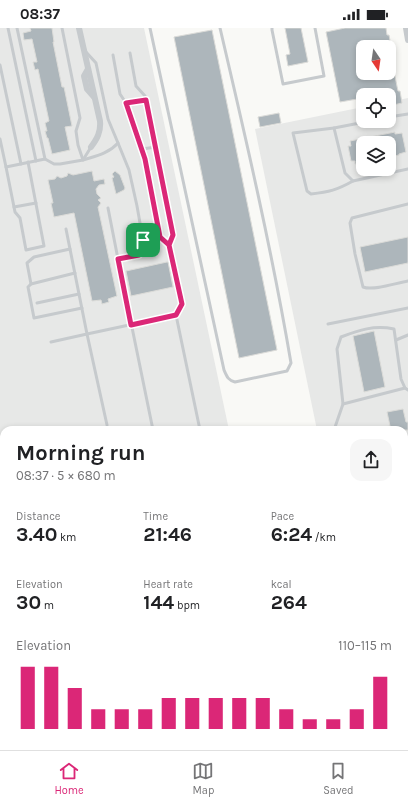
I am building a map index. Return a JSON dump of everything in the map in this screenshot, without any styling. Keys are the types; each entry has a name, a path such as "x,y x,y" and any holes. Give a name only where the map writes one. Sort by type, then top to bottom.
{"street":[{"path":"79,28 88,69 93,74 96,87 94,97 100,127 96,140 91,148"},
{"path":"406,28 408,40"},
{"path":"88,69 84,76 86,89 94,97"}],"lane":[{"path":"8,28 36,161"},
{"path":"17,28 45,159"},
{"path":"62,28 80,118 76,131 82,160"},
{"path":"150,28 224,370 230,381 235,382 287,371 291,363 265,224 220,28"},
{"path":"272,28 283,84 324,76 315,28"},
{"path":"84,49 96,62 108,119 129,170 143,240 139,255 118,259"},
{"path":"130,53 136,86 145,96 146,100 173,235 169,245 182,304 176,315 199,426"},
{"path":"113,55 120,94 126,103 145,159 160,237 169,245"},
{"path":"0,65 21,164"},
{"path":"126,103 146,100"},
{"path":"396,116 408,114"},
{"path":"356,124 293,133 307,191 311,194 330,191 353,181 408,169"},
{"path":"334,128 345,173 353,181"},
{"path":"0,139 15,212 20,218 26,250 44,246 28,162"},
{"path":"6,167 45,159 54,164 82,160 112,150 118,143"},
{"path":"82,160 91,148"},
{"path":"142,149 156,148"},
{"path":"14,207 36,203"},
{"path":"408,204 352,218 350,223 363,288 376,288 408,281"},
{"path":"108,208 152,426"},
{"path":"66,229 107,425"},
{"path":"143,240 160,237"},
{"path":"70,249 34,257 27,263 31,284 28,287 34,318 82,308"},
{"path":"31,284 75,273"},
{"path":"37,303 79,294"},
{"path":"328,324 408,308"},
{"path":"50,342 176,315"},
{"path":"335,426 343,404 337,349 340,337 362,329 385,327 394,328 401,379 406,389 343,404"},
{"path":"396,340 408,335"}],"shaded area":[{"path":"0,28 144,28 228,426 0,426"},
{"path":"408,98 408,426 316,426 255,129 356,108 356,128 396,128 396,101"}],"building":[{"path":"30,28 52,28 53,42 62,87 64,87 72,126 65,127 70,150 52,154 45,131 47,131 45,123 49,121 38,69 35,70 33,62 37,62 32,39 24,40 23,33 31,31"},
{"path":"285,28 301,28 308,62 288,66 286,55 290,54"},
{"path":"345,28 386,28 387,35 389,35 390,40 356,40 356,80 396,80 398,91 400,91 402,103 396,104 396,88 356,88 356,99 340,102 326,32"},
{"path":"212,30 277,350 239,358 174,37"},
{"path":"279,113 281,123 260,127 258,117"},
{"path":"395,132 395,134 402,133 406,152 396,156 396,136 375,136"},
{"path":"356,140 356,164 355,161 351,161 348,146 351,146 350,141"},
{"path":"92,171 94,181 104,179 105,184 99,185 96,189 97,194 101,198 98,200 101,203 98,207 117,296 108,299 109,302 102,304 101,300 92,301 74,213 54,217 51,203 53,203 48,180 55,179 57,176 61,178 67,176 68,173 73,175"},
{"path":"115,171 120,175 125,188 116,194 112,178 114,177 112,174"},
{"path":"408,237 408,263 365,272 360,247"},
{"path":"168,262 173,287 131,296 126,271"},
{"path":"374,331 385,387 364,392 353,336"},
{"path":"403,409 408,426 390,426 387,412"}],"route":[{"path":"143,240 139,255 118,259 131,325 176,315 182,304 169,245 160,237 145,159 126,103 146,100 173,235 169,245 160,237 143,240"}]}
